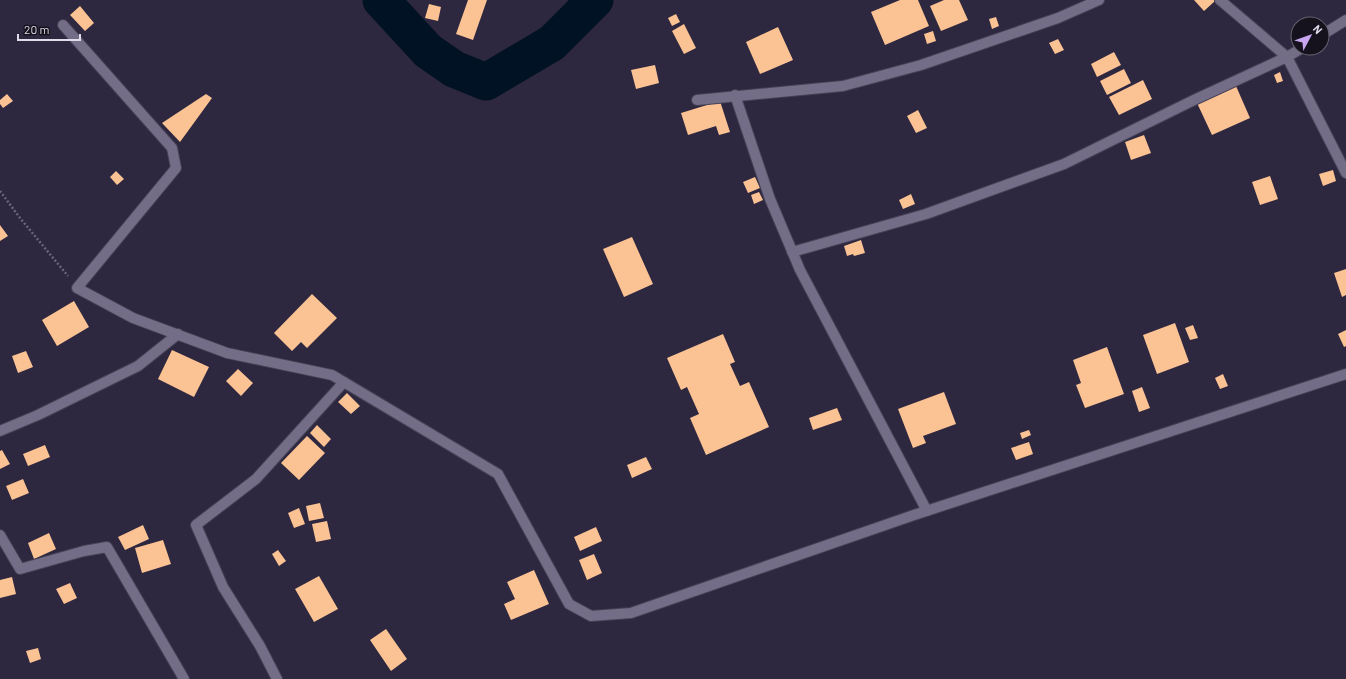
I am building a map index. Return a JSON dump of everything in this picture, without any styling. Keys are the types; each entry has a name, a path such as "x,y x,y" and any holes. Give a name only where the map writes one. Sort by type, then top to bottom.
{"street":[{"path":"696,100 843,86 921,65 1058,18 1099,0"},
{"path":"1220,0 1287,57 1346,173"},
{"path":"1330,30 1346,20"},
{"path":"63,25 172,148 176,168 77,288 133,318 227,353 332,375 498,474 569,604 591,616 631,613 927,511 1346,374"},
{"path":"792,252 926,214 1064,164 1196,99 1290,55"},
{"path":"736,96 770,199 800,270 927,511"},
{"path":"0,431 38,415 138,366 178,334"},
{"path":"277,679 260,646 223,587 196,525 256,479 344,382"},
{"path":"0,536 20,569 84,551 107,547 184,679"}],"path":[{"path":"0,191 77,288"}],"building":[{"path":"468,0 487,0 473,40 456,34"},
{"path":"900,0 918,0 929,26 885,45 871,12"},
{"path":"944,0 959,0 968,20 941,31 930,6"},
{"path":"1194,0 1214,0 1215,1 1204,11"},
{"path":"429,4 441,7 438,21 425,18"},
{"path":"80,6 94,23 85,31 70,15"},
{"path":"676,14 680,22 672,26 668,18"},
{"path":"996,17 999,26 992,29 989,19"},
{"path":"684,24 696,48 684,54 672,31"},
{"path":"778,27 793,60 760,74 746,42"},
{"path":"933,31 936,41 927,44 924,34"},
{"path":"1058,39 1064,50 1055,54 1049,43"},
{"path":"1114,52 1121,65 1097,77 1091,64"},
{"path":"655,65 659,83 636,89 631,70"},
{"path":"1124,69 1131,83 1107,95 1100,81"},
{"path":"1280,72 1283,81 1277,83 1274,75"},
{"path":"1143,80 1152,99 1119,115 1109,97"},
{"path":"1236,86 1250,118 1212,135 1197,103"},
{"path":"7,94 13,101 3,108 0,104 0,100"},
{"path":"206,94 212,98 180,142 162,123"},
{"path":"720,101 730,132 719,135 716,126 688,135 681,113"},
{"path":"918,110 927,128 916,133 907,116"},
{"path":"1144,135 1151,153 1131,160 1125,142"},
{"path":"1333,170 1336,181 1323,186 1319,174"},
{"path":"116,171 124,179 117,185 110,177"},
{"path":"1270,176 1278,199 1260,205 1252,182"},
{"path":"755,177 760,188 748,193 743,182"},
{"path":"759,192 763,200 754,204 751,195"},
{"path":"911,194 915,204 903,209 899,200"},
{"path":"0,225 8,236 0,241"},
{"path":"632,237 653,284 624,297 603,249"},
{"path":"861,240 865,253 847,256 844,246"},
{"path":"1346,269 1346,295 1342,297 1334,273"},
{"path":"312,294 337,318 307,348 301,342 292,351 274,333"},
{"path":"74,301 89,327 57,346 42,320"},
{"path":"1175,323 1189,362 1157,374 1143,335"},
{"path":"1193,325 1198,338 1190,340 1185,328"},
{"path":"1346,330 1346,346 1344,347 1338,334"},
{"path":"723,334 735,362 730,364 740,386 749,382 769,427 706,455 690,418 699,414 687,387 681,390 667,358"},
{"path":"1107,347 1124,394 1085,408 1076,385 1081,383 1073,360"},
{"path":"172,350 209,367 194,397 158,379"},
{"path":"26,351 33,367 18,373 12,356"},
{"path":"238,369 253,383 241,396 226,381"},
{"path":"1223,374 1228,386 1220,389 1215,378"},
{"path":"1142,387 1150,408 1139,412 1132,391"},
{"path":"944,392 956,424 923,436 926,443 913,448 898,409"},
{"path":"347,393 360,406 351,414 338,402"},
{"path":"837,408 842,420 813,430 809,418"},
{"path":"317,425 331,439 324,447 310,433"},
{"path":"1029,430 1031,435 1022,439 1020,433"},
{"path":"307,436 325,453 299,480 281,463"},
{"path":"1029,442 1033,454 1016,460 1011,448"},
{"path":"45,445 50,457 28,466 23,454"},
{"path":"2,450 10,464 0,469 0,451"},
{"path":"646,457 652,469 632,478 627,465"},
{"path":"23,479 29,493 12,500 6,486"},
{"path":"320,503 324,518 309,521 306,506"},
{"path":"299,508 305,524 294,528 288,513"},
{"path":"327,521 331,539 316,542 312,524"},
{"path":"143,525 149,539 125,550 118,537"},
{"path":"596,527 602,541 580,551 574,537"},
{"path":"49,533 56,549 34,559 28,543"},
{"path":"163,540 171,564 142,573 135,548"},
{"path":"278,550 286,561 279,566 272,554"},
{"path":"594,554 602,573 587,580 579,560"},
{"path":"534,570 549,604 511,620 504,604 515,599 507,582"},
{"path":"319,576 338,609 314,622 295,589"},
{"path":"12,577 16,594 0,598 0,580"},
{"path":"70,583 77,598 64,604 56,589"},
{"path":"386,629 407,659 391,671 370,640"},
{"path":"38,648 41,659 30,663 26,651"}],"waterway":[{"path":"381,0 428,51 454,69 486,82 552,43 595,0"}]}
